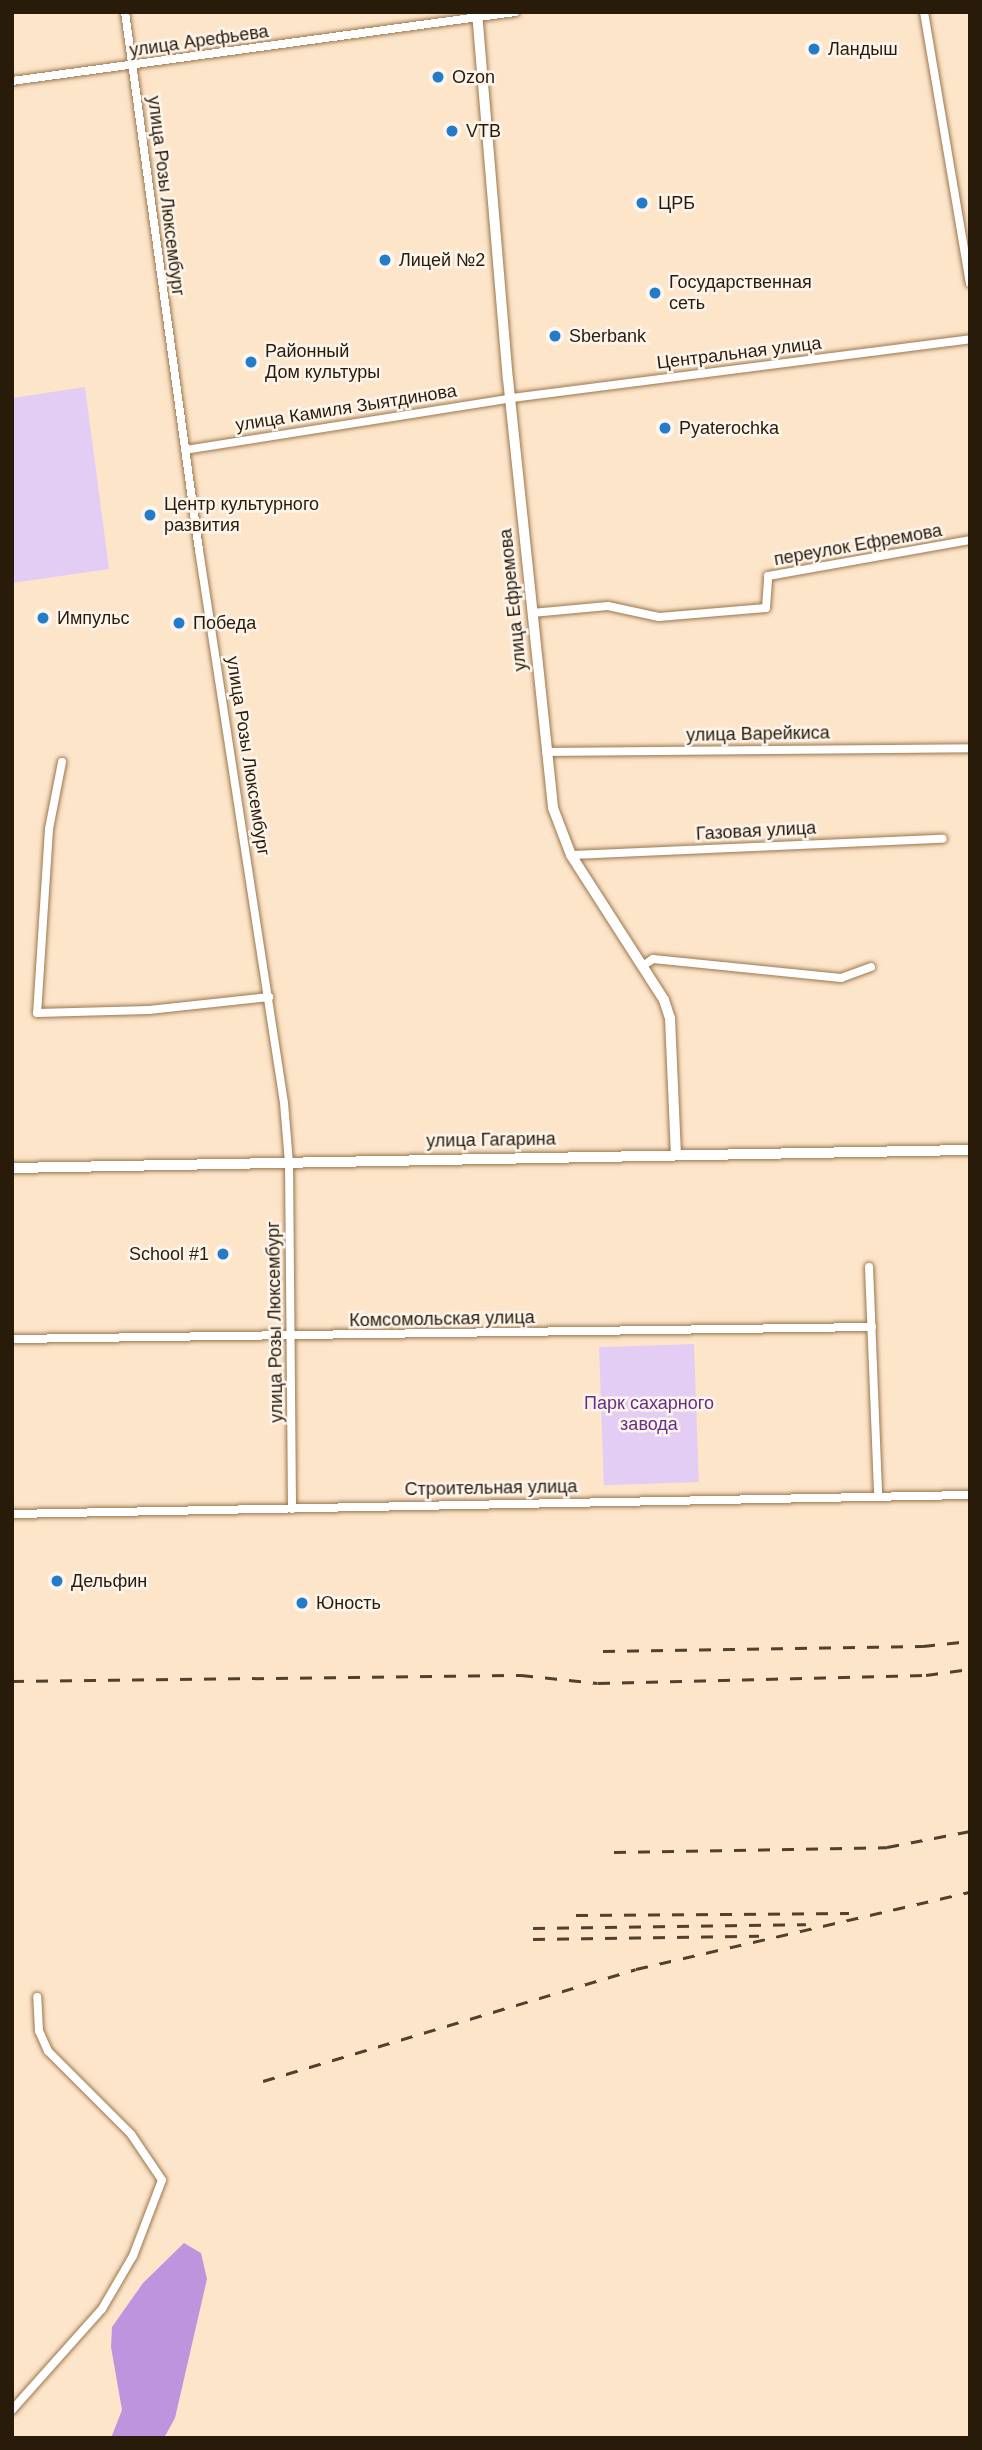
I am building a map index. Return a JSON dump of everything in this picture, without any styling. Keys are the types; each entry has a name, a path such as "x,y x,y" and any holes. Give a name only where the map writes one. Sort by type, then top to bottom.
{"street":[{"name":"улица Розы Люксембург","path":"125,12 185,450 269,997 289,1162 292,1509"},
{"name":"улица Арефьева","path":"12,81 515,12"},
{"path":"924,12 970,283"},
{"name":"улица Ефремова","path":"478,15 532,614 553,808 571,855 644,965 670,1018 676,1153"},
{"name":"Центральная улица","path":"512,398 970,339"},
{"name":"улица Камиля Зыятдинова","path":"185,450 512,398"},
{"name":"переулок Ефремова","path":"532,614 608,606 659,617 766,608 768,576 970,540"},
{"name":"улица Варейкиса","path":"546,752 970,748"},
{"path":"62,762 49,829 37,1013 149,1010 269,997"},
{"name":"Газовая улица","path":"571,855 943,839"},
{"path":"644,965 653,959 841,978 871,967"},
{"name":"улица Гагарина","path":"12,1168 676,1153 970,1150"},
{"path":"869,1267 878,1496"},
{"name":"Комсомольская улица","path":"12,1339 872,1327"},
{"name":"Строительная улица","path":"12,1514 970,1495"},
{"path":"12,2410 102,2309 133,2256 162,2180 131,2134 47,2051 39,2031 37,1997"}],"green space":[{"path":"85,387 109,569 12,583 12,398"},
{"name":"Парк сахарного завода","path":"694,1344 699,1482 604,1485 599,1347"}],"shaded area":[{"path":"184,2243 201,2253 207,2279 175,2418 164,2438 111,2438 122,2410 111,2347 112,2327 143,2283"}],"railway":[{"path":"603,1651 923,1646 970,1641"},
{"path":"12,1681 521,1675 598,1683 926,1675 970,1669"},
{"path":"614,1852 887,1847 970,1831"},
{"path":"263,2081 636,1969 970,1892"},
{"path":"576,1915 849,1913"},
{"path":"533,1928 806,1924"},
{"path":"533,1939 759,1936"}],"place":[{"name":"Ландыш","path":"814,49"},
{"name":"Ozon","path":"438,77"},
{"name":"VTB","path":"452,131"},
{"name":"ЦРБ","path":"642,203"},
{"name":"Лицей №2","path":"385,260"},
{"name":"Государственная сеть","path":"655,293"},
{"name":"Sberbank","path":"555,336"},
{"name":"Районный Дом культуры","path":"251,362"},
{"name":"Pyaterochka","path":"665,428"},
{"name":"Центр культурного развития","path":"150,515"},
{"name":"Импульс","path":"43,618"},
{"name":"Победа","path":"179,623"},
{"name":"School #1","path":"223,1254"},
{"name":"Дельфин","path":"57,1581"},
{"name":"Юность","path":"302,1603"}]}
